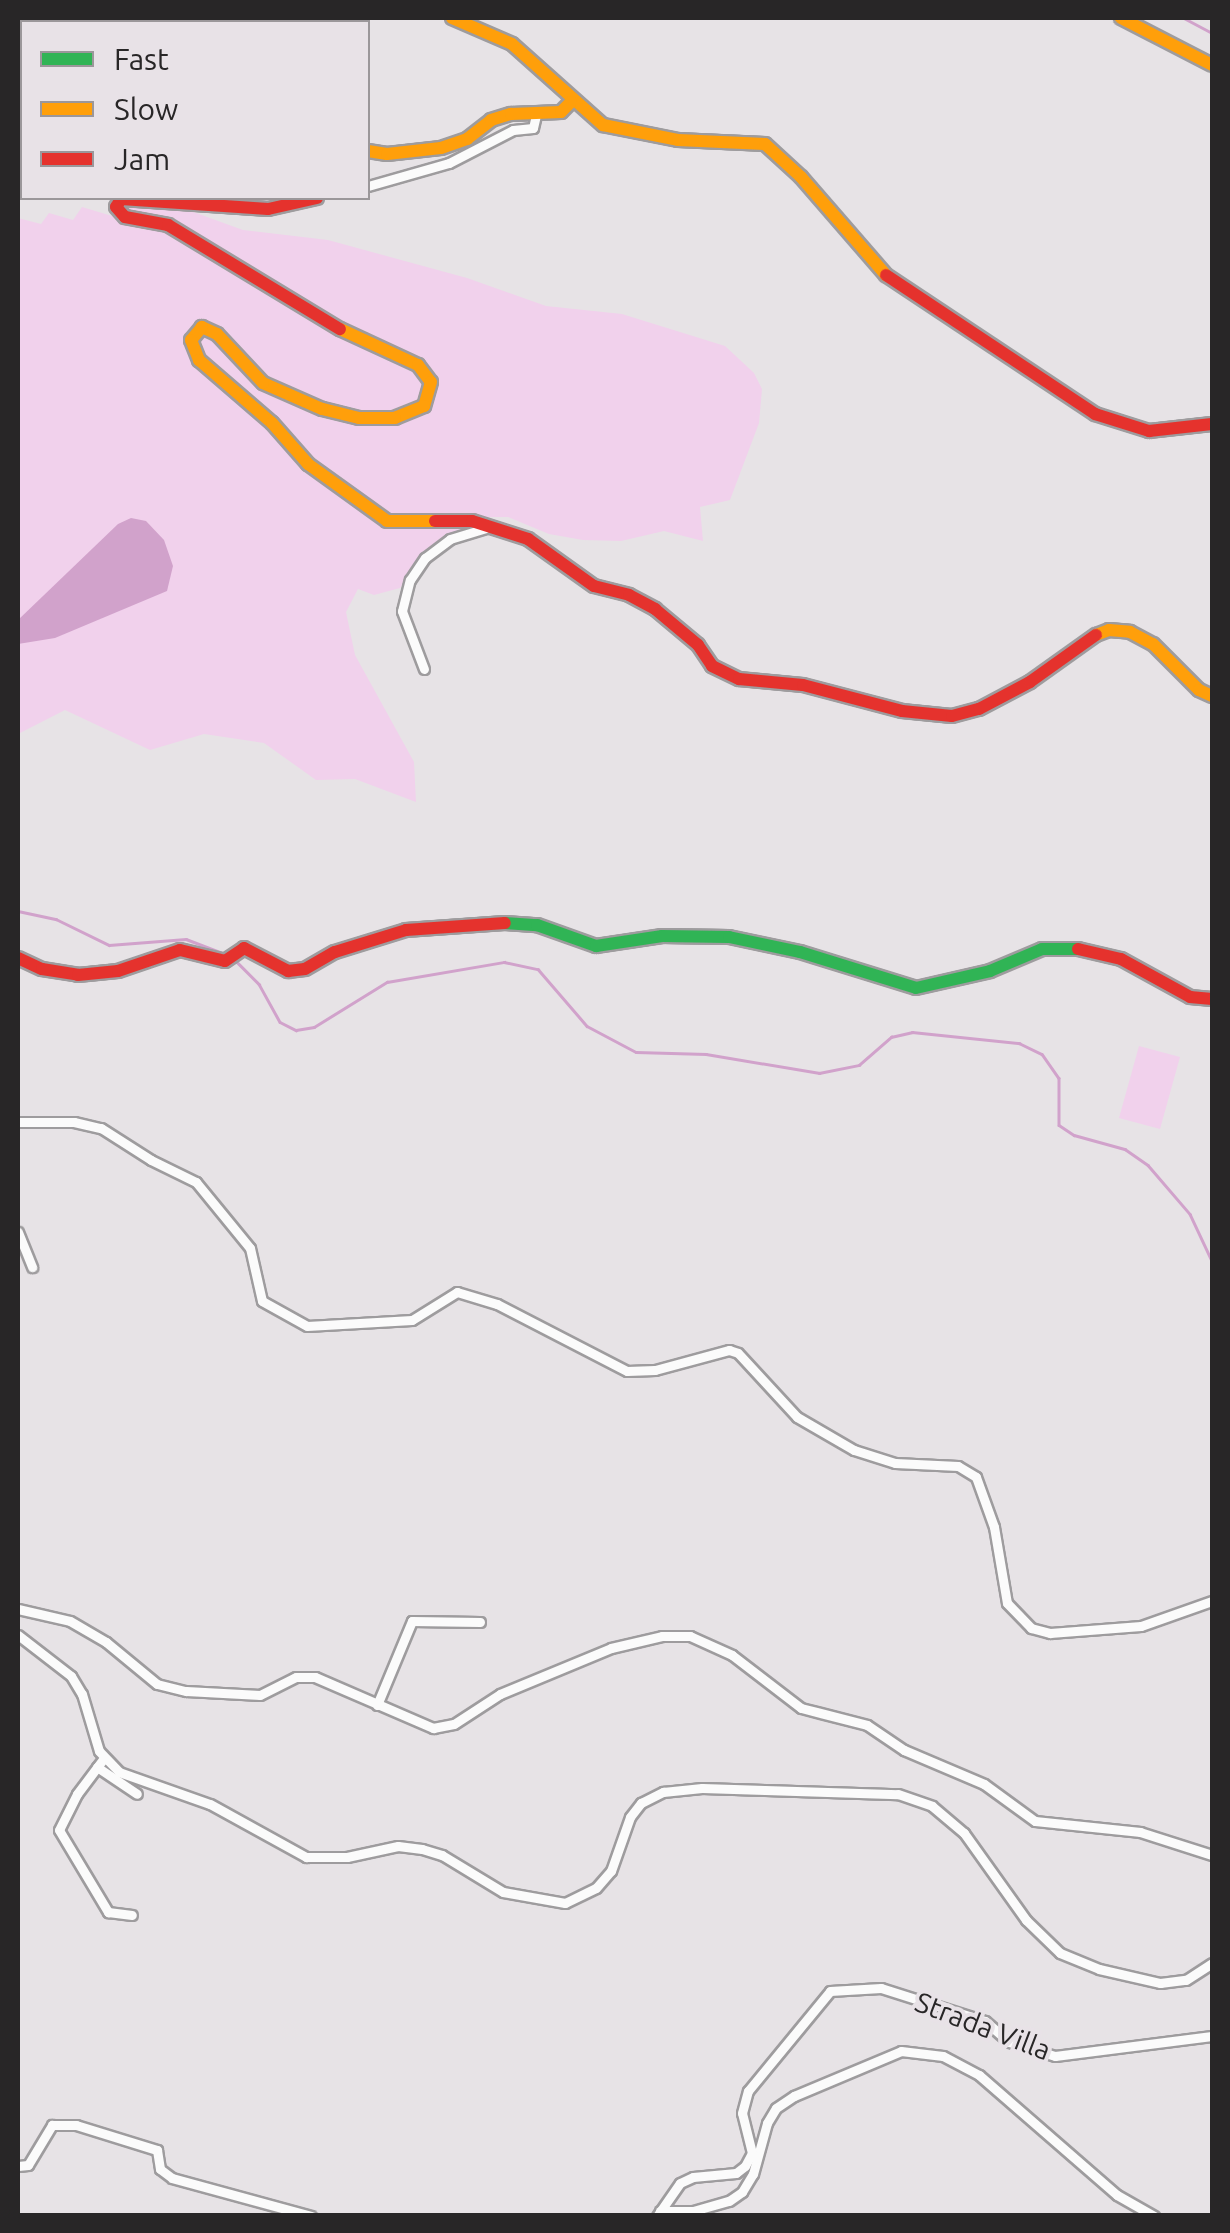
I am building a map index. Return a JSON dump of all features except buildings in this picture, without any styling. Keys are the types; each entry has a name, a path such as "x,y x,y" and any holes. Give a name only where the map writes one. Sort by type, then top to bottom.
{"street":[{"path":"452,18 512,44 572,102 604,124 678,140 765,144 801,177 878,270 1095,414 1148,431 1212,424"},
{"path":"1121,18 1212,65"},
{"path":"370,151 387,154 441,148 467,139 491,120 510,114 560,112 572,102"},
{"path":"370,185 449,163 513,130 534,128 536,115"},
{"path":"120,200 116,207 125,217 168,225 316,318 418,365 431,382 424,406 394,418 358,418 322,409 263,384 217,334 202,327 190,340 199,360 272,423 308,464 387,520 472,521 528,539 594,586 629,594 656,608 698,646 712,666 739,678 802,684 902,711 952,716 1003,697 1088,638 1108,630 1130,632 1152,644 1200,690 1212,696"},
{"path":"136,200 268,208 308,200"},
{"path":"424,669 402,611 410,580 425,558 450,539 493,528"},
{"path":"18,958 42,969 78,975 118,971 180,950 225,961 238,948 288,971 305,969 336,952 406,930 511,922 537,925 596,946 662,936 729,937 800,952 916,988 990,970 1042,949 1076,948 1120,959 1190,997 1212,999"},
{"path":"18,1122 74,1122 100,1128 150,1160 196,1182 250,1248 262,1301 307,1326 412,1320 458,1292 497,1304 627,1371 655,1370 729,1350 738,1353 798,1416 854,1450 896,1464 968,1470 982,1487 1008,1603 1031,1628 1050,1633 1141,1626 1212,1601"},
{"path":"18,1232 32,1266"},
{"path":"18,1609 70,1621 106,1642 157,1684 186,1691 260,1695 296,1677 315,1677 423,1727 454,1724 500,1694 611,1648 662,1636 690,1636 732,1655 801,1708 867,1725 904,1750 984,1784 1018,1813 1035,1821 1140,1832 1212,1855"},
{"path":"377,1706 412,1621 480,1622"},
{"path":"18,1634 71,1676 104,1758 120,1772 210,1804 288,1851 324,1858 398,1846 422,1849 442,1855 503,1892 544,1903 565,1903 596,1888 610,1871 630,1816 642,1803 662,1792 702,1788 898,1794 932,1806 964,1834 1026,1920 1060,1953 1098,1969 1160,1983 1186,1980 1212,1963"},
{"path":"104,1758 77,1794 59,1830 108,1912 132,1914"},
{"path":"97,1767 137,1794"},
{"name":"Strada Villa","path":"754,2158 742,2113 748,2092 830,1991 881,1988 985,2021 1009,2042 1055,2056 1212,2036"},
{"path":"658,2213 693,2210 729,2201 742,2192 766,2123 776,2108 794,2096 886,2054 924,2052 958,2061 979,2075 1117,2196 1154,2216"},
{"path":"18,2166 28,2164 52,2125 76,2125 157,2150 160,2170 172,2178 311,2216"},
{"path":"658,2213 680,2184 692,2176 736,2173 754,2158"}],"shaded area":[{"path":"125,205 185,209 243,230 328,240 467,278 546,306 622,314 725,346 754,373 762,389 759,423 730,500 700,507 703,541 664,531 621,541 583,540 549,534 508,517 474,517 469,529 447,536 421,556 400,588 374,595 358,589 346,612 355,655 414,762 416,802 355,779 316,780 264,743 204,734 150,750 65,710 18,734 18,218 41,224 49,213 73,220 82,207 122,219"},
{"path":"131,518 146,521 164,540 173,566 167,591 55,638 18,644 18,620 118,524"},
{"path":"1139,1046 1180,1057 1160,1129 1119,1118"}],"waterway":[{"path":"1184,18 1212,33"},
{"path":"18,911 56,919 109,945 186,939 225,954"},
{"path":"236,961 259,984 280,1022 296,1030 314,1027 387,982 504,962 538,969 587,1026 636,1052 706,1054 819,1073 859,1065 891,1037 912,1032 1019,1043 1042,1054 1059,1078 1059,1125 1074,1135 1125,1149 1148,1165 1190,1214 1212,1261"}],"traffic: fast":[{"path":"505,923 537,925 596,946 662,936 729,937 800,952 916,988 990,971 1042,949 1078,949"}],"traffic: slow":[{"path":"452,18 512,44 603,125 678,140 765,144 801,177 886,275"},
{"path":"1121,18 1212,65"},
{"path":"370,151 387,154 441,148 467,139 491,120 511,114 561,112 571,102"},
{"path":"340,329 418,365 431,382 424,406 395,418 359,418 322,409 263,383 217,334 202,327 191,340 199,360 272,423 308,464 387,521 435,521"},
{"path":"1096,635 1109,630 1130,632 1153,644 1199,690 1212,696"}],"traffic: jam":[{"path":"120,200 116,207 125,217 168,225 340,329"},
{"path":"136,200 268,209 308,200"},
{"path":"886,275 1095,414 1149,431 1212,424"},
{"path":"435,521 472,521 528,539 594,586 629,595 655,609 698,645 712,666 739,679 803,685 902,711 952,716 979,709 1030,682 1096,635"},
{"path":"18,958 42,969 78,975 118,971 180,950 225,961 244,948 288,971 305,969 335,952 406,930 505,923"},
{"path":"1078,949 1121,959 1190,997 1212,999"}]}
